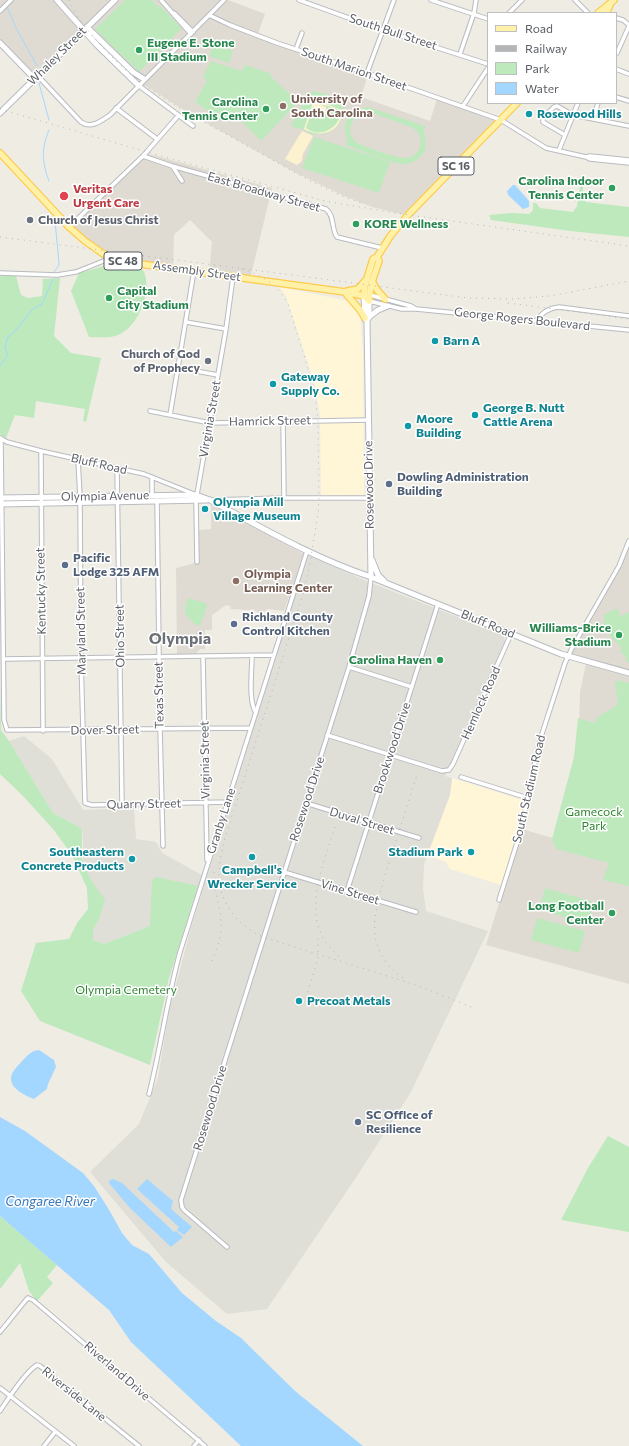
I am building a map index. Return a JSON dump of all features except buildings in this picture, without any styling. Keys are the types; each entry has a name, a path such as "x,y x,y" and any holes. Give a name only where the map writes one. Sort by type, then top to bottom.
{"main road":[{"path":"57,0 138,85"},
{"name":"Whaley Street","path":"0,113 115,0"},
{"path":"606,12 614,0"},
{"path":"599,12 605,6 610,5"},
{"path":"85,29 135,74 144,80"},
{"path":"0,43 36,77"},
{"name":"Rosewood Drive","path":"371,577 367,319 369,281 373,259 377,257 382,248 409,214 515,104"},
{"name":"Assembly Street","path":"0,153 69,227 96,249 111,258 126,262 345,292 368,297"},
{"path":"385,299 369,281 358,289 345,292 367,319 378,310 388,306"},
{"name":"Olympia Avenue","path":"40,500 79,503 118,502 180,495 210,500"},
{"name":"Olympia Avenue","path":"0,501 118,496 196,498"},
{"name":"Bluff Road","path":"210,500 307,551 344,568 371,577 568,656 629,673"},
{"path":"371,557 378,575 388,585"}],"street":[{"path":"0,11 11,0"},
{"path":"161,0 192,33"},
{"path":"36,77 81,122 86,125 92,124 104,119 116,108 224,0"},
{"name":"South Bull Street","path":"299,0 382,30 487,64"},
{"path":"310,4 314,0"},
{"path":"367,73 394,0"},
{"path":"430,0 487,19"},
{"path":"460,54 474,14 476,0"},
{"path":"510,12 522,0"},
{"path":"575,0 587,12"},
{"name":"South Marion Street","path":"209,16 277,43 501,120 546,148 586,157 590,160 629,162"},
{"path":"617,18 623,20 629,25 618,53"},
{"path":"296,49 302,33"},
{"path":"617,69 629,74"},
{"path":"463,106 487,70"},
{"path":"138,85 193,126"},
{"path":"617,97 629,101"},
{"path":"558,150 578,104"},
{"path":"593,118 598,104"},
{"path":"565,135 544,124 543,118 554,107 557,106 573,114 629,126"},
{"path":"116,108 157,139"},
{"path":"69,227 143,156 178,116"},
{"name":"East Broadway Street","path":"143,156 172,166 326,209 331,214 333,230 337,237 382,248"},
{"path":"172,166 182,181"},
{"path":"0,273 57,275 76,272 111,258"},
{"path":"170,415 194,271"},
{"name":"Virginia Street","path":"197,562 196,498 226,329 233,276"},
{"name":"George Rogers Boulevard","path":"368,297 385,299 411,306 416,309"},
{"name":"George Rogers Boulevard","path":"368,297 388,306 402,309 416,309 629,330"},
{"path":"536,321 540,314 549,309 559,307 629,316"},
{"path":"186,322 226,329"},
{"path":"179,368 218,375"},
{"name":"Hamrick Street","path":"150,411 210,423 283,420 368,420"},
{"path":"283,420 284,498"},
{"path":"0,438 4,659 274,655"},
{"name":"Bluff Road","path":"0,438 7,442 41,451 152,477 181,489 196,498"},
{"name":"Kentucky Street","path":"41,451 40,500 43,731"},
{"name":"Maryland Street","path":"78,459 80,497 81,658 85,803"},
{"name":"Ohio Street","path":"118,468 122,804"},
{"name":"Texas Street","path":"152,477 155,497 163,846"},
{"path":"180,495 181,489"},
{"name":"Olympia Avenue","path":"210,500 370,498"},
{"path":"568,656 617,571 629,542"},
{"name":"Granby Lane","path":"148,1094 155,1067 170,987 208,862 307,551"},
{"name":"Rosewood Drive","path":"227,1247 184,1210 181,1200 349,667 369,596 371,577"},
{"name":"Brookwood Drive","path":"347,891 438,604"},
{"name":"Hemlock Road","path":"390,755 442,771 449,770 511,634"},
{"path":"252,656 252,701 253,709 256,713"},
{"name":"South Stadium Road","path":"499,900 521,830 539,743 568,656"},
{"name":"Virginia Street","path":"203,657 208,862"},
{"name":"Dover Street","path":"4,659 4,720 7,730 43,731 251,728"},
{"path":"349,667 412,687"},
{"path":"327,735 390,755"},
{"path":"461,777 528,798"},
{"name":"Quarry Street","path":"85,803 92,805 228,802"},
{"name":"Duval Street","path":"306,803 419,838"},
{"name":"Vine Street","path":"284,872 416,912"},
{"name":"Riverland Drive","path":"0,1332 28,1297 205,1446"},
{"name":"Riverside Lane","path":"0,1411 10,1396 37,1365 139,1446"},
{"path":"0,1388 74,1446"},
{"path":"44,1446 55,1432"},
{"path":"194,1446 198,1440"}],"shaded area":[{"name":"University of South Carolina","path":"0,0 228,0 265,14 257,36 368,75 361,97 430,121 437,99 501,121 409,216 372,207 342,195 296,173 190,114 146,86 127,70 85,29 34,78 0,43"},
{"path":"146,153 272,188 250,279 209,274 212,242 190,220 174,235 173,269 107,256 70,226"},
{"path":"279,287 349,301 360,312 363,355 364,495 321,496 320,415 314,382 286,296"},
{"name":"Olympia Learning Center","path":"211,505 304,555 284,611 268,609 264,611 262,615 253,609 231,609 230,606 226,605 212,615 212,630 205,630 205,649 200,649 196,654 177,654 176,568 199,562 199,530 211,529"},
{"path":"629,541 629,984 486,945 522,829 556,839 579,735 580,692 587,659 570,653 615,573"},
{"path":"308,554 366,581 501,634 504,637 505,641 445,776 452,778 450,795 424,864 423,889 426,911 488,931 411,1092 357,1176 267,1309 227,1314 166,1262 90,1172 139,1124 158,1078 169,1011 204,886 198,886 150,926 104,944 93,940 93,930 99,919 83,861 83,836 81,828 53,813 9,741 24,736 52,759 83,810 134,808 136,839 156,842 162,853 202,875 208,873"},
{"path":"452,778 526,801 512,853 501,885 450,869 446,862 427,855 450,795"}],"green space":[{"name":"Eugene E. Stone III Stadium","path":"125,0 151,0 159,7 160,6 182,28 139,72 95,29"},
{"path":"213,45 233,51 229,63 209,56"},
{"path":"211,61 242,71 245,65 272,74 270,76 297,101 297,103 262,140 260,140 234,114 256,91 225,122 195,102 207,81 203,76"},
{"path":"314,91 329,95 328,98 344,106 338,126 327,133 318,135 309,133 301,128 291,126 294,117 298,118 305,96"},
{"path":"368,107 425,126 424,132 426,147 417,160 411,163 400,164 376,157 346,145 345,125 349,117 355,111","holes":["364,113 373,113 413,128 420,136 421,141 417,153 411,157 402,158 381,152 356,142 350,129 353,121 359,115"]},
{"path":"314,137 390,162 379,193 302,168"},
{"path":"583,186 583,194 586,202 629,207 629,237 570,231 491,220 489,215 512,213 529,214 533,210 533,203 536,203 540,208 573,212 577,206 580,187"},
{"name":"Capital City Stadium","path":"108,265 143,270 146,277 146,286 143,304 134,321 122,333 110,337 89,337 71,291 79,273"},
{"path":"0,276 16,276 21,295 28,298 42,296 43,279 60,278 54,336 71,353 101,358 86,422 83,421 85,409 36,401 34,418 15,415 6,438 0,434"},
{"path":"188,598 205,603 207,606 200,626 195,624 186,615 185,608"},
{"name":"Williams-Brice Stadium","path":"614,609 618,610 620,613 619,617 629,612 629,663 620,651 622,648 612,638 602,624 605,622 604,615"},
{"name":"Gamecock Park","path":"619,680 629,683 629,886 603,880 609,863 556,849 552,839 574,757 578,718 594,723 599,716 615,706 618,703 615,683"},
{"name":"Olympia Cemetery","path":"0,686 1,730 53,813 81,828 82,858 87,873 105,900 99,919 93,930 93,940 104,944 150,926 152,880 156,877 198,886 169,978 150,1065 40,1021 21,991 36,943 69,939 77,923 88,909 87,888 72,855 53,829 23,796 0,774"},
{"path":"545,888 594,902 588,923 539,910"},
{"path":"537,918 585,931 579,953 531,940"},
{"path":"608,1136 629,1147 629,1232 561,1220 588,1168"},
{"path":"0,1216 57,1265 47,1277 53,1283 37,1301 29,1291 20,1263 0,1289"}],"sand":[{"path":"315,100 342,110 339,124 330,132 318,133 304,129","holes":["319,104 341,110 338,122 329,130 317,132 306,128 313,107 312,115 315,118 321,118 326,113 326,107"]},
{"path":"302,131 313,136 303,154 302,161 297,165 285,159"}],"water":[{"path":"515,185 529,201 529,207 523,209 508,195 507,191"},
{"path":"39,1050 54,1060 56,1067 47,1089 34,1099 23,1094 13,1086 11,1076 28,1055"},
{"name":"Congaree River","path":"0,1117 25,1131 83,1173 94,1186 122,1233 132,1245 149,1254 182,1293 216,1321 241,1338 295,1391 363,1446 241,1446 131,1342 109,1310 0,1216"},
{"path":"113,1179 122,1183 174,1232 176,1231 183,1237 171,1247 130,1208 109,1183 110,1180"},
{"path":"147,1179 173,1201 171,1209 192,1227 184,1235 177,1230 179,1227 137,1189"}],"waterway":[{"path":"7,7 16,28 37,66"},
{"path":"39,83 49,120"},
{"path":"49,130 46,137 43,156 49,181"},
{"path":"54,272 59,265 55,221"},
{"path":"0,366 8,355 5,347 8,337 15,331 33,309 42,304 53,279"}],"railway":[{"path":"69,0 81,21 100,45 136,79 147,87 185,111 307,179 336,193 365,204"},
{"path":"0,109 147,152 325,201 395,213 629,246"},
{"path":"0,237 468,298 512,299 550,296 629,281"},
{"path":"242,269 256,274 268,281 279,291 288,304 314,388 318,420 319,498 318,514 309,569 303,594 224,841 219,869 221,891 230,910 244,926 263,937 419,986 476,1009"},
{"path":"508,303 629,319"},
{"path":"403,978 384,960 376,942 375,926 378,903 384,880 417,775"},
{"path":"335,827 319,879 316,898 316,915 320,931 329,946 343,959"},
{"path":"212,961 221,931 221,920 214,871"},
{"path":"306,998 318,958 318,934"}],"place":[{"name":"Eugene E. Stone III Stadium","path":"139,50"},
{"name":"University of South Carolina","path":"283,106"},
{"name":"Carolina Tennis Center","path":"266,109"},
{"name":"Rosewood Hills","path":"529,114"},
{"name":"Carolina Indoor Tennis Center","path":"612,188"},
{"name":"Veritas Urgent Care","path":"64,196"},
{"name":"Church of Jesus Christ","path":"30,220"},
{"name":"KORE Wellness","path":"356,224"},
{"name":"Capital City Stadium","path":"109,298"},
{"name":"Barn A","path":"435,341"},
{"name":"Church of God of Prophecy","path":"208,361"},
{"name":"Gateway Supply Co.","path":"273,384"},
{"name":"George B. Nutt Cattle Arena","path":"475,415"},
{"name":"Moore Building","path":"408,426"},
{"name":"Dowling Administration Building","path":"389,484"},
{"name":"Olympia Mill Village Museum","path":"205,509"},
{"name":"Pacific Lodge 325 AFM","path":"65,565"},
{"name":"Olympia Learning Center","path":"236,581"},
{"name":"Richland County Control Kitchen","path":"234,624"},
{"name":"Williams-Brice Stadium","path":"619,635"},
{"name":"Carolina Haven","path":"440,660"},
{"name":"Stadium Park","path":"471,852"},
{"name":"Campbell's Wrecker Service","path":"252,857"},
{"name":"Southeastern Concrete Products","path":"132,859"},
{"name":"Long Football Center","path":"612,913"},
{"name":"Precoat Metals","path":"299,1001"},
{"name":"SC Office of Resilience","path":"358,1122"}],"district":[{"name":"Olympia","path":"180,639"}]}
